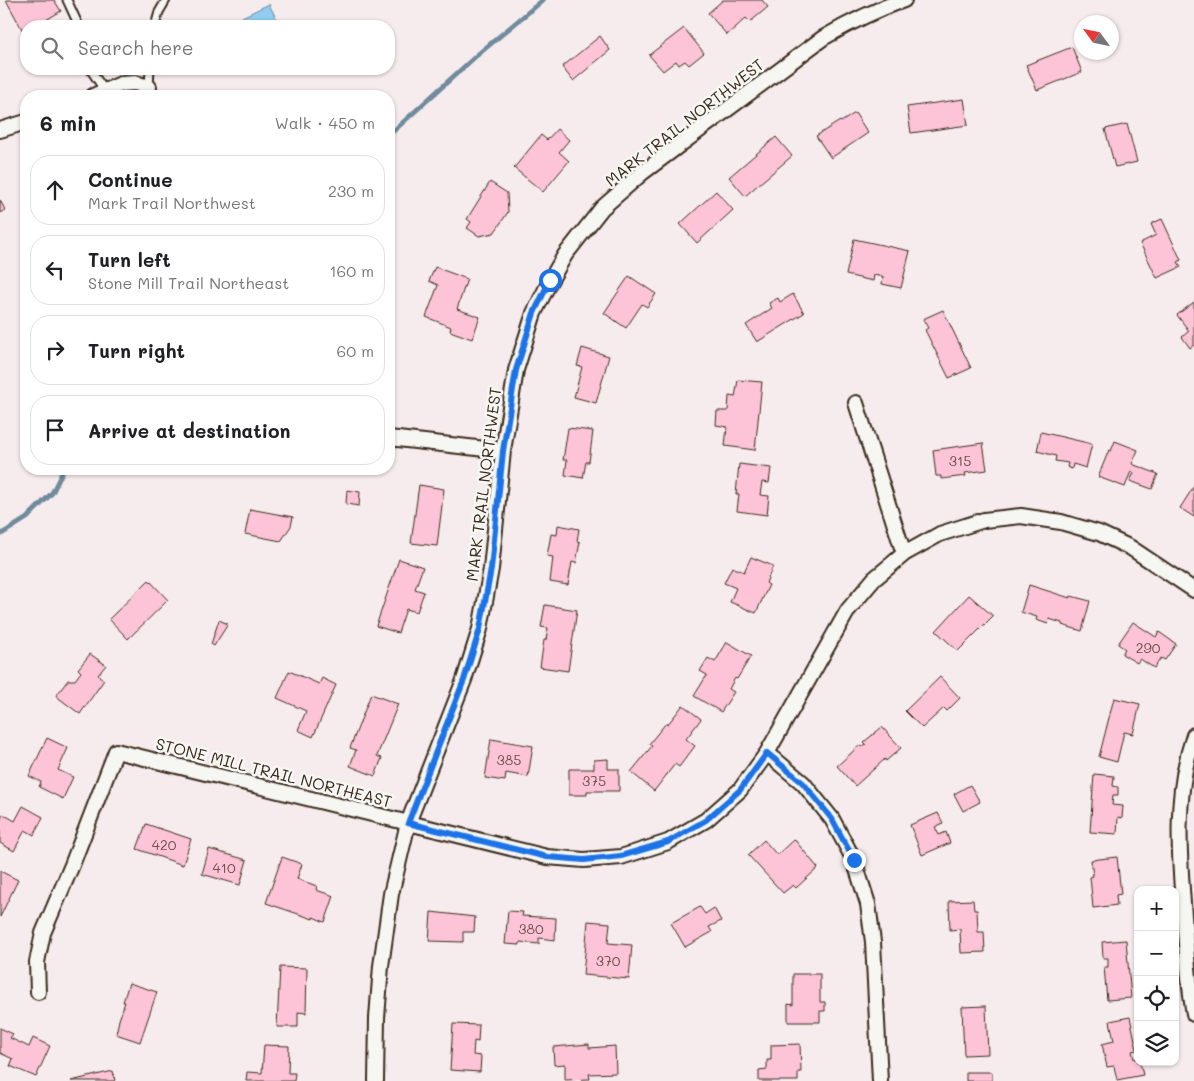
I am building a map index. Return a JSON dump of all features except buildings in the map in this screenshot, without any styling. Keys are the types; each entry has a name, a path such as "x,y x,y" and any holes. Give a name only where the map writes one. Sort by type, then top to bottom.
{"street":[{"name":"MARK TRAIL NORTHWEST","path":"376,1081 377,1018 381,966 391,894 408,823 464,680 480,629 491,569 503,451 516,370 534,313 550,280 565,255 602,208 642,173 823,38 853,21 885,6 904,0"},
{"path":"108,90 121,84 136,83 149,87"},
{"path":"0,130 20,124"},
{"path":"856,403 904,554"},
{"path":"395,439 503,451"},
{"name":"STONE MILL TRAIL NORTHEAST","path":"38,992 37,962 43,933 72,865 116,751 547,857 584,860 621,856 668,842 706,820 740,790 767,753 848,610 874,579 904,554 940,534 984,520 1021,516 1061,522 1099,533 1131,548 1194,590"},
{"path":"1194,735 1181,790 1179,852 1190,989 1194,1014"},
{"path":"767,753 803,783 832,819 854,860 868,904 873,942 880,1081"}],"lane":[{"path":"67,0 75,20"},
{"path":"157,20 159,12 166,0"},
{"path":"92,75 98,90"},
{"path":"149,87 150,75"}],"water":[{"path":"269,4 277,20 243,20 242,17"}],"waterway":[{"path":"395,130 476,56 543,0"},
{"path":"0,535 27,518 52,493 61,475"}],"route":[{"path":"550,280 534,313 516,370 503,451 491,569 480,629 464,680 408,823 547,857 584,860 621,856 668,842 706,820 740,790 767,753 803,783 832,819 854,860"}]}
